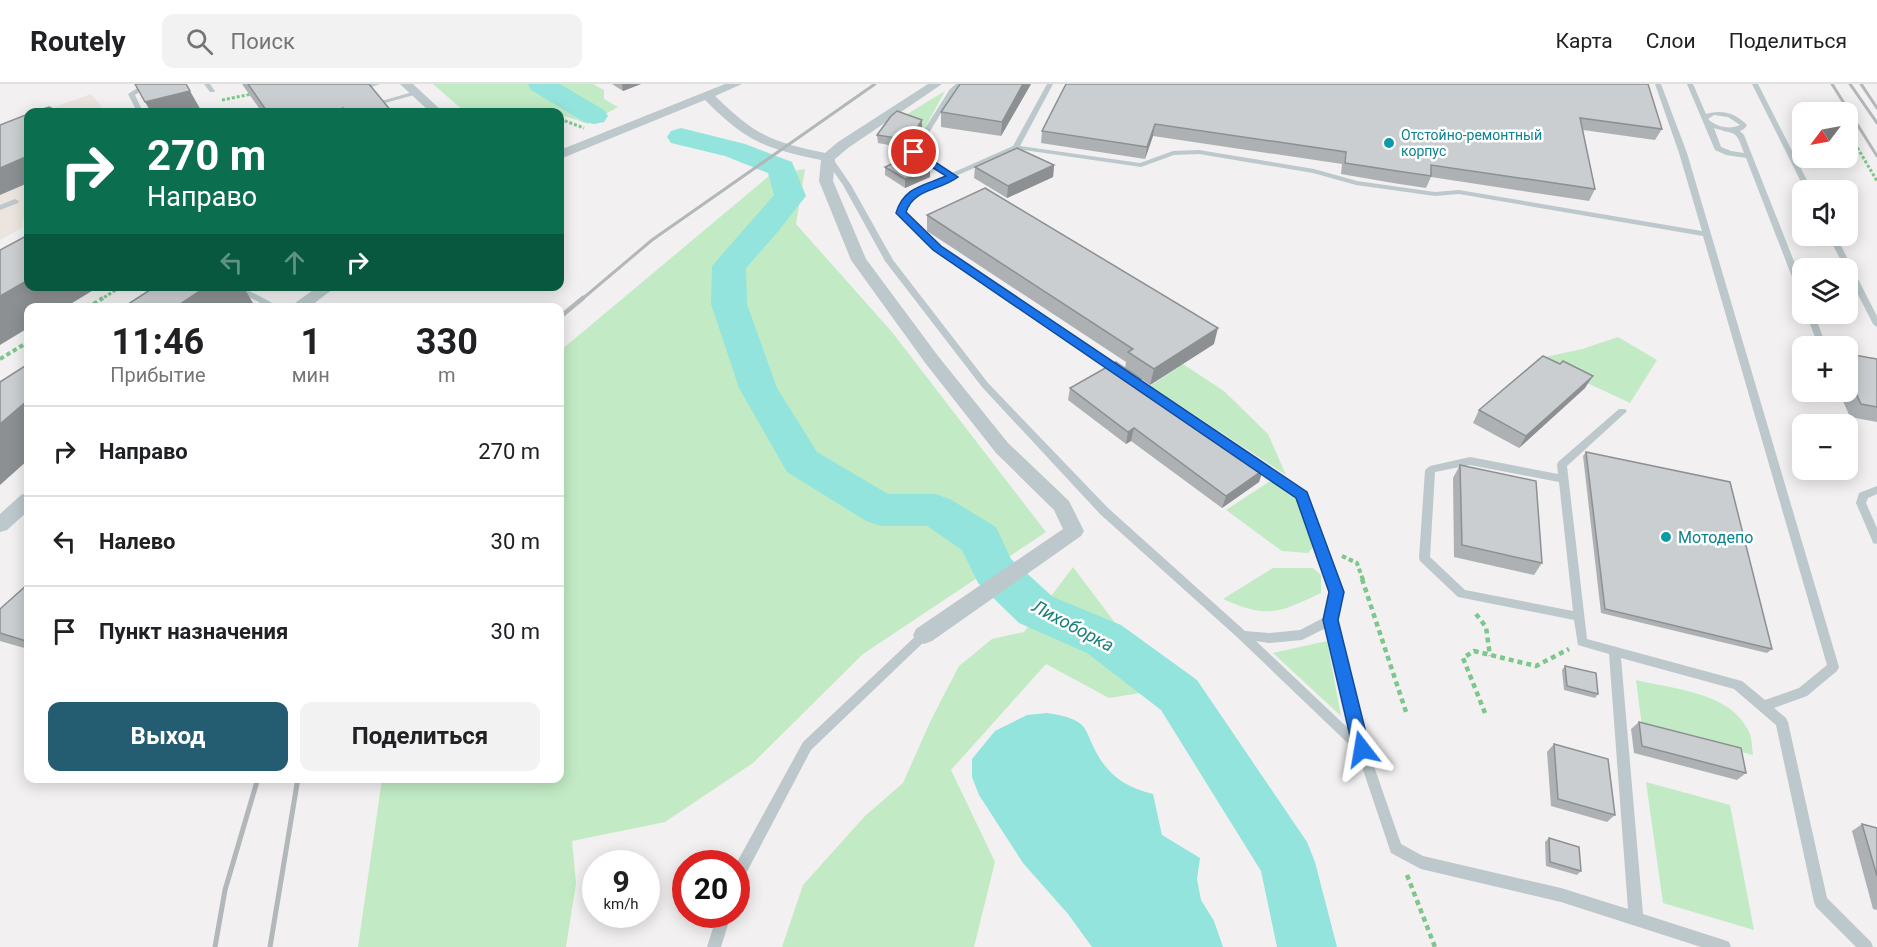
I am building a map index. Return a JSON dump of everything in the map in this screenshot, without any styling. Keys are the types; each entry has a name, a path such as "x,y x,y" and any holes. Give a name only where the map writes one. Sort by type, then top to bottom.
{"street":[{"path":"406,84 433,108"},
{"path":"564,152 736,84"},
{"path":"924,634 1074,531 1062,506 1002,448 859,260 826,181 828,158 843,145 936,84"},
{"path":"708,96 735,123 759,138 792,150 828,158"},
{"path":"304,303 322,291"},
{"path":"0,525 24,504"}],"lane":[{"path":"138,108 131,94 149,84"},
{"path":"207,84 212,91"},
{"path":"354,90 377,84"},
{"path":"953,177 914,152 953,89 961,84"},
{"path":"1016,147 1050,84"},
{"path":"1659,84 1683,153 1833,667 1803,692 1763,706"},
{"path":"1690,84 1705,120 1713,131 1718,148 1729,153 1749,156"},
{"path":"1755,84 1804,180"},
{"path":"361,108 416,93"},
{"path":"1712,114 1729,116 1744,125 1742,129 1735,130 1719,128 1705,120 1712,114"},
{"path":"1735,130 1741,135 1792,267"},
{"path":"1130,379 937,248 901,213 905,200 915,192 1016,147 1141,165 1173,153 1199,152 1314,171 1356,183 1435,194 1459,192 1707,234"},
{"path":"828,158 847,185 889,261 985,385 1104,511 1242,635 1362,749"},
{"path":"0,208 15,201"},
{"path":"1837,246 1877,324"},
{"path":"242,291 268,303"},
{"path":"1622,411 1562,465 1582,642 1738,685 1782,722 1821,902 1866,947"},
{"path":"1188,418 1302,495 1337,592 1330,620 1362,749 1396,848 1421,862 1561,894 1724,947"},
{"path":"1563,479 1470,461 1430,470 1424,558 1462,594 1580,617"},
{"path":"1877,490 1863,496 1861,503 1877,540"},
{"path":"1242,635 1269,638 1302,635 1330,620"},
{"path":"750,852 807,746 924,634"},
{"path":"1615,651 1636,919"},
{"path":"714,947 720,928"}],"path":[{"path":"212,91 217,99 222,100 254,93"},
{"path":"1858,149 1877,181"},
{"path":"1870,169 1877,170"},
{"path":"95,303 114,291"},
{"path":"0,359 24,344"},
{"path":"1320,546 1357,563 1407,715"},
{"path":"1462,594 1486,627 1490,656"},
{"path":"1485,713 1464,658 1474,651 1536,666 1582,642"},
{"path":"1396,848 1435,947"}],"shaded area":[{"path":"91,94 103,108 52,108"},
{"path":"24,119 22,228 0,240 0,128"}],"green space":[{"path":"433,84 593,84 604,90 604,99 618,107 588,124 564,116 564,108 460,108"},
{"path":"945,91 925,128 899,119"},
{"path":"805,169 796,224 892,332 1046,532 863,654 753,763 665,822 572,841 576,883 566,947 358,947 381,783 564,783 564,348 769,176"},
{"path":"1618,337 1657,360 1630,403 1536,359 1582,349"},
{"path":"1183,364 1224,391 1268,434 1286,475 1150,386"},
{"path":"1273,479 1299,497 1315,545 1308,553 1282,551 1226,510"},
{"path":"1073,567 1165,689 1109,698 1046,664 951,770 995,862 974,947 782,947 803,885 865,816 903,783 931,720 959,666 992,639 1024,632"},
{"path":"1273,568 1313,568 1321,575 1321,593 1273,611 1251,609 1223,599"},
{"path":"1327,641 1341,716 1273,653"},
{"path":"1636,680 1700,694 1729,708 1749,732 1753,755 1642,727"},
{"path":"1646,782 1730,805 1754,930 1663,903"}],"water":[{"path":"1047,713 1070,718 1082,725 1098,756 1110,772 1125,783 1153,794 1162,835 1200,858 1197,879 1201,900 1214,921 1223,947 1092,947 1068,914 1023,863 979,795 972,777 972,759 995,731 1027,715"}],"building":[{"path":"135,84 186,84 190,91 145,102"},
{"path":"248,84 369,84 389,108 344,108 265,108"},
{"path":"960,84 1023,84 1002,122 941,112"},
{"name":"Отстойно-ремонтный корпус","path":"1066,84 1648,84 1662,129 1580,118 1595,189 1431,165 1431,176 1397,171 1345,163 1346,152 1155,124 1147,147 1042,131"},
{"path":"897,111 922,120 909,140 877,135"},
{"path":"24,116 24,158 0,168 0,125"},
{"path":"1017,148 1054,165 1008,186 975,167"},
{"path":"909,156 930,169 905,179 885,167"},
{"path":"985,188 1218,328 1154,369 1128,352 1133,349 927,215"},
{"path":"24,237 24,282 0,296 0,250"},
{"path":"148,291 200,291 182,303 130,303"},
{"path":"1543,356 1560,364 1563,361 1593,376 1526,436 1479,410"},
{"path":"1858,356 1877,359 1877,407 1861,404 1858,398"},
{"path":"1116,362 1141,379 1137,382 1263,470 1226,496 1134,428 1128,432 1070,388"},
{"path":"24,367 24,403 0,424 0,382"},
{"name":"Мотодепо","path":"1586,452 1730,482 1772,649 1605,609"},
{"path":"1460,465 1536,481 1542,563 1462,545"},
{"path":"24,588 24,640 0,633 0,609"},
{"path":"1565,666 1596,673 1598,694 1567,686"},
{"path":"1639,722 1741,748 1746,773 1642,746"},
{"path":"1554,744 1608,759 1615,815 1558,799"},
{"path":"1862,824 1877,828 1877,876"},
{"path":"1549,838 1579,847 1581,871 1550,862"}],"waterway":[{"name":"Лихоборка","path":"541,84 594,116"},
{"name":"Лихоборка","path":"681,137 735,150 781,168 790,196 729,266 729,304 758,388 802,462 881,510 935,510 980,539 994,570 1036,610 1104,639 1179,695 1287,862 1307,947"}],"railway":[{"path":"581,300 652,240 875,84"},
{"path":"1832,84 1877,156"},
{"path":"1850,84 1877,123"},
{"path":"1861,84 1877,108"},
{"path":"564,314 583,298"},
{"path":"215,947 225,890 257,783"},
{"path":"270,947 297,783"}],"place":[{"name":"Отстойно-ремонтный корпус","path":"1389,143"},
{"name":"Мотодепо","path":"1666,537"}],"route":[{"path":"914,152 953,177 915,192 905,200 901,213 937,248 1302,495 1337,592 1330,620 1362,749"}]}
